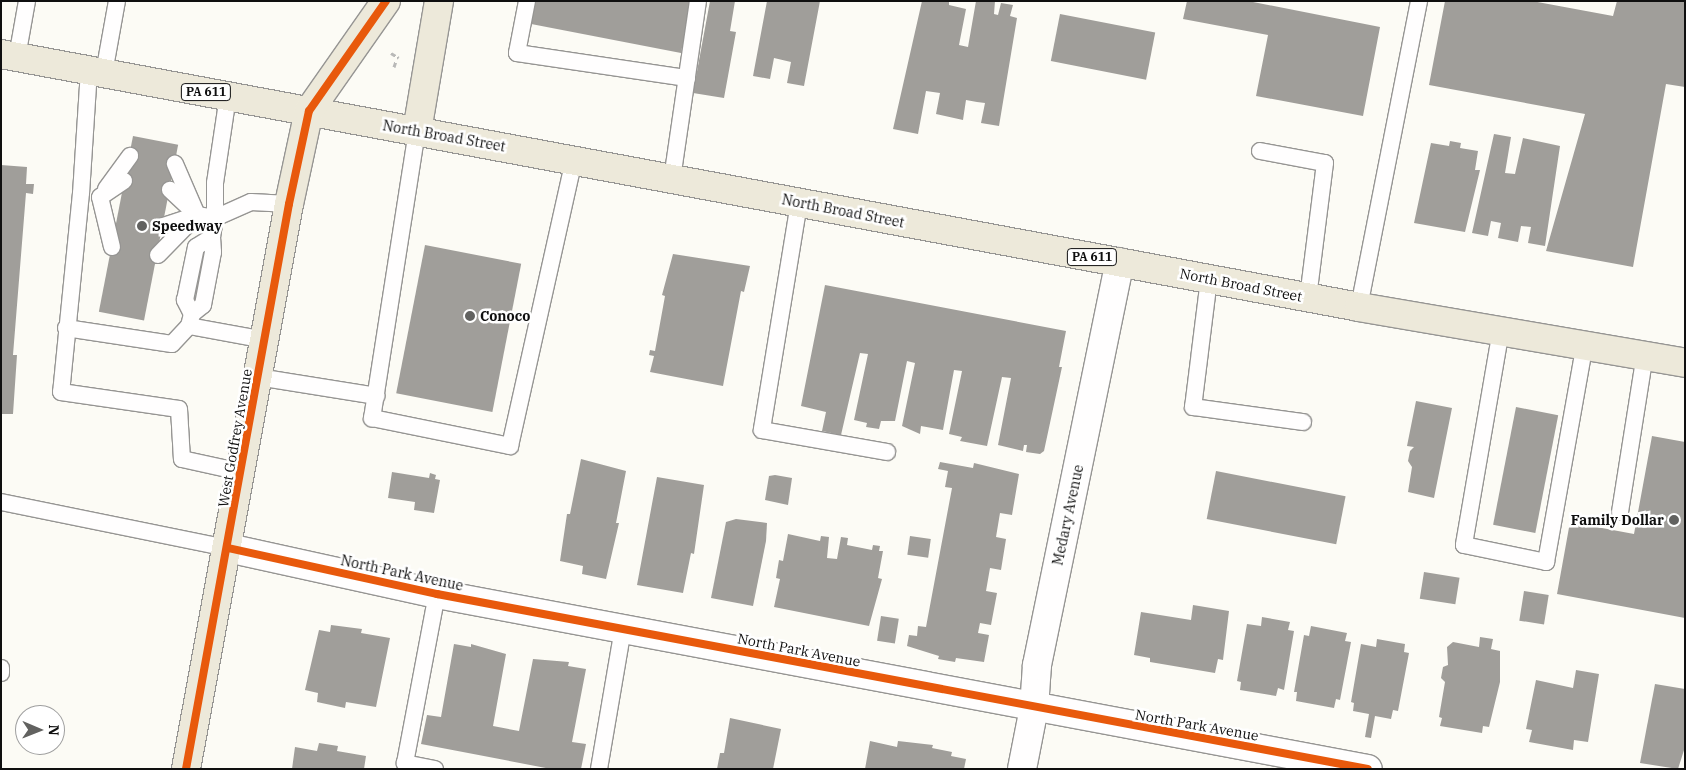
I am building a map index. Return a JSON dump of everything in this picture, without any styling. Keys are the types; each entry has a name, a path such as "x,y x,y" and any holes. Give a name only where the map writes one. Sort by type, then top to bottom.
{"main road":[{"path":"309,111 386,1"},
{"path":"417,131 439,1"},
{"name":"North Broad Street","path":"9,55 1308,298 1584,344 1685,363"},
{"name":"West Godfrey Avenue","path":"186,769 242,472 289,204 309,111"}],"street":[{"name":"Medary Avenue","path":"1022,769 1034,708 1037,665 1120,262"},
{"name":"North Park Avenue","path":"228,548 436,594 1034,708 1368,769"}],"lane":[{"path":"9,55 27,1"},
{"path":"117,1 96,72 66,328 61,392 179,408 182,459 242,472"},
{"path":"528,1 517,53 687,78"},
{"path":"672,179 698,1"},
{"path":"1359,307 1419,1"},
{"path":"191,320 185,300 196,247 212,237 216,218 214,183 228,96"},
{"path":"417,131 372,418 510,446 574,160"},
{"path":"1260,151 1326,163 1308,298"},
{"path":"112,247 100,197 130,156"},
{"path":"175,164 197,215"},
{"path":"100,197 124,181"},
{"path":"170,190 197,215"},
{"path":"81,193 100,197 118,217"},
{"path":"163,226 197,215 216,218 251,202 289,204"},
{"path":"799,202 762,430 887,452"},
{"path":"158,255 197,215"},
{"path":"1209,279 1193,407 1303,422"},
{"path":"66,328 172,344 191,320"},
{"path":"191,320 265,340"},
{"path":"1501,330 1464,545 1546,562 1584,344"},
{"path":"1620,512 1645,355"},
{"path":"258,377 376,396"},
{"path":"1,502 228,548"},
{"path":"435,769 405,763 436,594"},
{"path":"599,769 622,629"},
{"path":"1,668 1,673"}],"building":[{"path":"530,1 691,1 681,53 526,23"},
{"path":"710,1 735,1 730,31 736,32 724,98 693,93"},
{"path":"767,1 820,1 804,86 787,83 791,62 774,58 770,79 753,76"},
{"path":"922,1 949,1 949,5 966,9 959,45 968,47 976,1 995,1 994,14 998,15 1001,3 1013,5 1010,16 1017,18 999,126 981,123 985,103 966,100 963,120 936,114 940,93 926,91 918,134 893,129"},
{"path":"1187,1 1248,1 1380,27 1363,116 1256,96 1268,35 1183,19"},
{"path":"1445,1 1532,1 1613,16 1617,1 1685,1 1685,87 1666,84 1633,267 1546,251 1585,114 1429,85"},
{"path":"1060,14 1155,33 1146,80 1051,61"},
{"path":"1494,134 1511,137 1505,173 1515,174 1523,138 1560,146 1545,246 1528,243 1531,227 1521,226 1518,242 1498,238 1501,223 1491,221 1488,236 1472,233"},
{"path":"133,136 178,145 144,320 99,312"},
{"path":"1450,141 1461,143 1460,148 1478,151 1475,170 1480,170 1465,232 1414,223 1431,143 1449,146"},
{"path":"1,165 27,167 26,184 34,184 33,194 26,193 13,355 17,355 13,414 1,414"},
{"path":"425,245 521,264 492,412 396,393"},
{"path":"673,254 750,266 744,292 741,291 723,386 650,372 654,356 649,355 650,350 655,351 665,296 662,295"},
{"path":"825,285 1066,331 1059,367 1062,367 1044,451 1040,454 1026,452 1027,445 1024,445 1023,451 998,445 1011,378 1002,377 987,446 960,441 962,437 949,434 962,371 954,370 943,430 921,426 920,434 902,426 915,363 907,361 895,421 881,421 879,429 866,427 867,423 854,420 868,354 860,353 841,435 822,431 826,412 801,406"},
{"path":"1416,401 1452,408 1434,498 1408,492 1412,467 1408,461 1410,451 1414,447 1407,446"},
{"path":"1516,407 1558,415 1535,533 1493,525"},
{"path":"1652,436 1685,442 1685,618 1557,594 1570,522 1634,534"},
{"path":"581,459 626,471 616,523 619,523 606,579 582,574 583,566 560,561 567,514 570,514"},
{"path":"940,462 973,468 974,463 1019,474 1012,515 1000,513 996,537 1006,539 1001,570 990,568 986,591 997,593 991,625 980,623 978,633 989,635 984,662 956,658 955,662 938,659 939,656 907,646 909,635 917,636 918,626 926,627 952,488 945,487 948,471 938,469"},
{"path":"1216,471 1346,496 1336,544 1207,519"},
{"path":"392,472 429,478 430,473 436,475 435,479 440,480 434,513 414,510 415,502 388,498"},
{"path":"775,475 792,478 788,505 765,500 769,476"},
{"path":"657,477 704,485 694,554 691,553 683,593 637,585"},
{"path":"736,519 767,523 766,541 753,606 711,598 726,522"},
{"path":"788,534 820,541 821,536 829,537 827,558 837,559 841,537 848,538 847,545 872,550 873,545 880,546 879,551 883,551 878,578 882,579 869,626 774,607 780,579 776,578 779,560 783,561"},
{"path":"910,536 931,539 928,558 907,555"},
{"path":"1424,572 1460,578 1455,604 1420,599"},
{"path":"1524,591 1549,595 1544,625 1519,621"},
{"path":"1193,605 1229,611 1223,660 1218,659 1215,673 1150,662 1150,658 1134,655 1141,612 1191,620"},
{"path":"881,616 899,619 895,644 877,641"},
{"path":"1262,617 1290,622 1288,630 1294,631 1284,690 1278,688 1276,696 1240,690 1241,682 1237,681 1247,624 1261,626"},
{"path":"331,625 362,629 361,633 390,638 376,707 346,702 345,708 317,702 318,693 305,690 319,630 330,632"},
{"path":"1311,626 1347,633 1345,641 1351,642 1340,700 1336,699 1334,708 1296,701 1297,692 1294,692 1304,635 1309,636"},
{"path":"1480,637 1493,639 1491,649 1500,651 1500,682 1489,727 1483,726 1482,733 1440,726 1442,718 1439,717 1445,682 1441,678 1443,667 1448,665 1447,647 1453,642 1479,647"},
{"path":"1377,639 1405,644 1404,652 1409,653 1398,711 1393,710 1391,719 1375,716 1371,738 1365,737 1369,714 1353,711 1354,703 1351,702 1361,644 1376,647"},
{"path":"454,644 471,647 471,644 506,654 493,726 519,731 533,659 569,662 568,666 586,669 572,742 586,744 581,769 551,769 421,744 427,715 441,717"},
{"path":"1576,670 1599,674 1588,742 1574,740 1573,750 1529,742 1532,730 1526,729 1536,680 1573,688"},
{"path":"1655,684 1685,689 1685,747 1678,769 1640,763"},
{"path":"730,718 781,729 773,769 717,769 720,753 724,753"},
{"path":"870,741 897,747 898,741 933,745 932,748 952,752 951,756 966,759 964,769 865,769"},
{"path":"319,743 338,746 337,751 366,756 364,769 292,769 295,747 317,751"}],"cycle path":[{"path":"186,769 289,204 309,111 386,1"},
{"path":"228,548 437,594 1368,769"}],"place":[{"name":"Speedway","path":"142,226"},
{"name":"Conoco","path":"470,316"},
{"name":"Family Dollar","path":"1674,520"}]}
